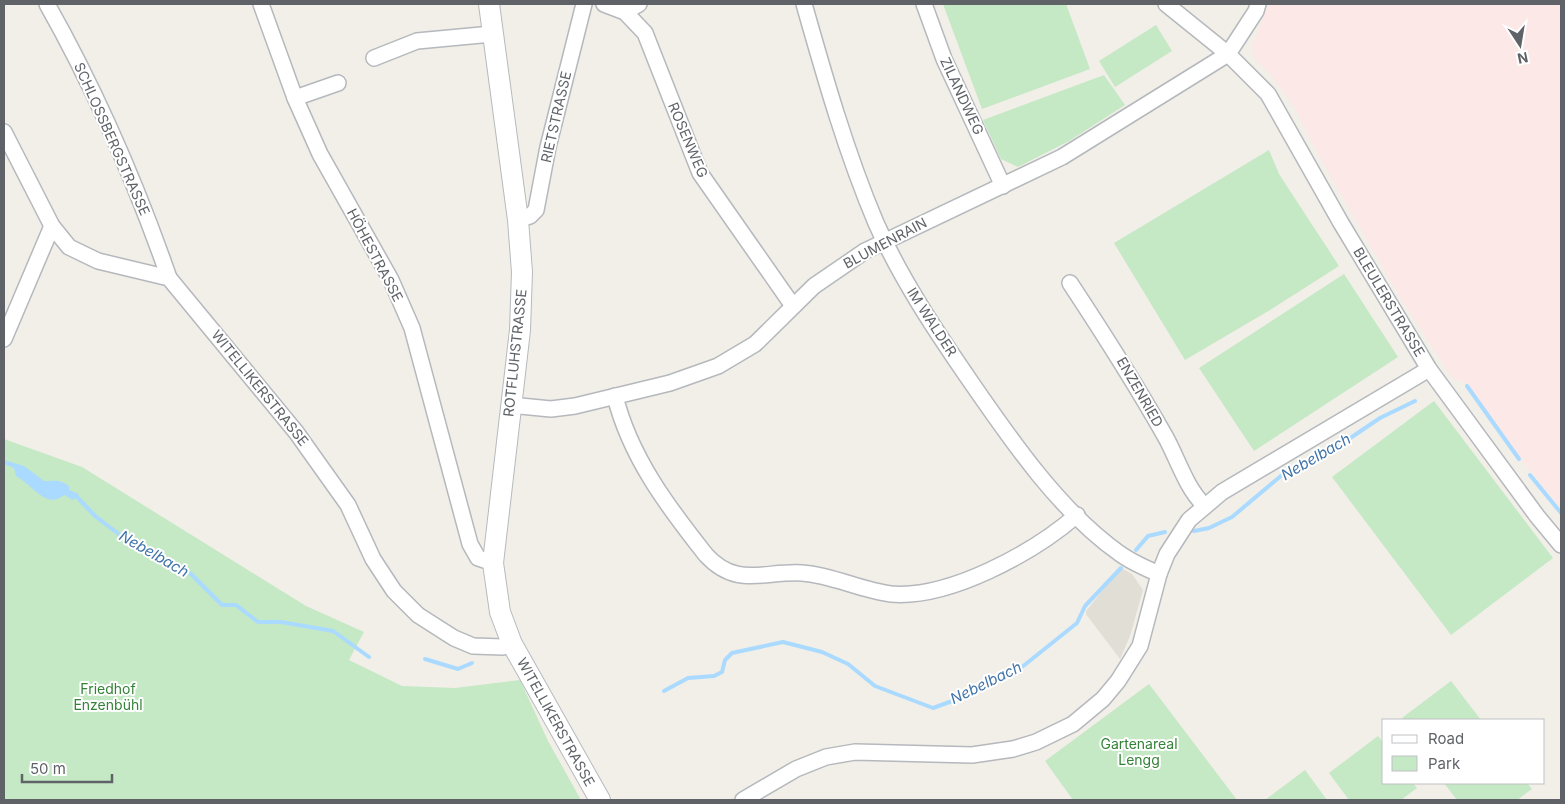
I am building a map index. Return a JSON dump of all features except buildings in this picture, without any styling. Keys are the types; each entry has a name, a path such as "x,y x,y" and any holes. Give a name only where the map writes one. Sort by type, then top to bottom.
{"main road":[{"name":"ROTFLUHSTRASSE","path":"489,4 518,220 522,272 522,311 493,563 500,612"},
{"name":"WITELLIKERSTRASSE","path":"500,612 512,644 600,800"}],"street":[{"name":"SCHLOSSBERGSTRASSE","path":"47,4 74,52 135,186 169,278"},
{"name":"HÖHESTRASSE","path":"261,4 295,98 320,154 392,280 412,328 470,544 478,558 493,563"},
{"name":"RIETSTRASSE","path":"518,220 530,216 536,210 548,147 584,4"},
{"name":"ROSENWEG","path":"604,4 625,12 644,33 700,173 793,306"},
{"path":"625,12 639,4"},
{"name":"IM WALDER","path":"804,4 843,137 885,240 918,302 992,413 1044,480 1077,515 1117,552 1134,563 1159,574"},
{"name":"ZILANDWEG","path":"924,4 944,59 1003,186"},
{"name":"BLEULERSTRASSE","path":"1166,4 1228,54 1268,94 1341,224 1429,368 1537,516 1561,545"},
{"path":"1228,54 1256,11 1258,4"},
{"path":"374,58 417,41 492,34"},
{"name":"BLUMENRAIN","path":"510,405 560,408 687,379 718,366 755,344 793,306 834,271 885,240 1062,157 1228,54"},
{"path":"295,98 338,83"},
{"path":"4,132 52,226 69,247 98,261 169,278"},
{"path":"4,339 52,226"},
{"name":"WITELLIKERSTRASSE","path":"169,278 296,432 348,505 373,559 394,591 418,615 454,638 473,646 503,647 512,644"},
{"name":"ENZENRIED","path":"1070,283 1118,354 1174,452 1198,499 1204,505"},
{"path":"743,800 796,769 840,754 855,752 972,755 1014,748 1055,734 1088,713 1118,682 1140,646 1159,574 1174,540 1189,520 1204,505 1222,492 1429,368"},
{"path":"616,396 625,429 656,488 706,555 714,564 730,573 751,576 803,573 876,592 905,594 934,592 962,583 1003,562 1057,530 1077,515"}],"shaded area":[{"path":"1268,4 1561,4 1561,509 1520,458 1468,384 1452,378 1397,292 1323,163 1292,103 1267,70 1255,59 1252,47"},
{"path":"1121,568 1132,574 1143,590 1130,636 1120,659 1086,614 1086,611"}],"green space":[{"path":"943,4 1066,4 1090,69 982,109"},
{"path":"1156,25 1172,51 1115,87 1099,61"},
{"path":"1104,75 1125,105 1069,141 1018,167 1001,159 983,120"},
{"path":"1269,150 1279,174 1339,266 1270,310 1185,360 1114,243"},
{"path":"1344,274 1398,357 1254,451 1199,368"},
{"path":"1434,401 1553,558 1451,635 1332,477"},
{"name":"Friedhof Enzenbühl","path":"4,439 82,467 306,606 364,632 349,660 402,686 455,688 520,680 548,741 581,800 4,800"},
{"path":"1451,681 1480,719 1403,719"},
{"name":"Gartenareal Lengg","path":"1149,684 1237,800 1073,800 1045,761"},
{"path":"1378,736 1382,741 1382,784 1414,784 1417,788 1401,800 1349,800 1329,773"},
{"path":"1305,770 1327,800 1265,800"},
{"path":"1445,784 1528,784 1532,789 1517,800 1457,800"}],"water":[{"path":"4,460 24,466 44,481 63,482 69,486 69,490 79,494 73,500 64,495 51,500 45,498 16,476 14,468 4,464"}],"waterway":[{"name":"Nebelbach","path":"1467,386 1519,459"},
{"name":"Nebelbach","path":"1194,531 1209,528 1232,517 1282,475 1328,453 1380,418 1415,401"},
{"name":"Nebelbach","path":"1530,475 1561,513"},
{"name":"Nebelbach","path":"77,497 95,516 120,535 191,574 222,605 236,605 258,622 281,622 333,631 369,657"},
{"name":"Nebelbach","path":"1136,550 1148,536 1165,532"},
{"name":"Nebelbach","path":"664,691 688,678 714,676 722,672 725,660 732,653 783,642 822,652 848,664 875,686 933,708 966,696 1022,667 1077,623 1085,606 1121,568"},
{"name":"Nebelbach","path":"425,659 458,669 472,663"}]}
